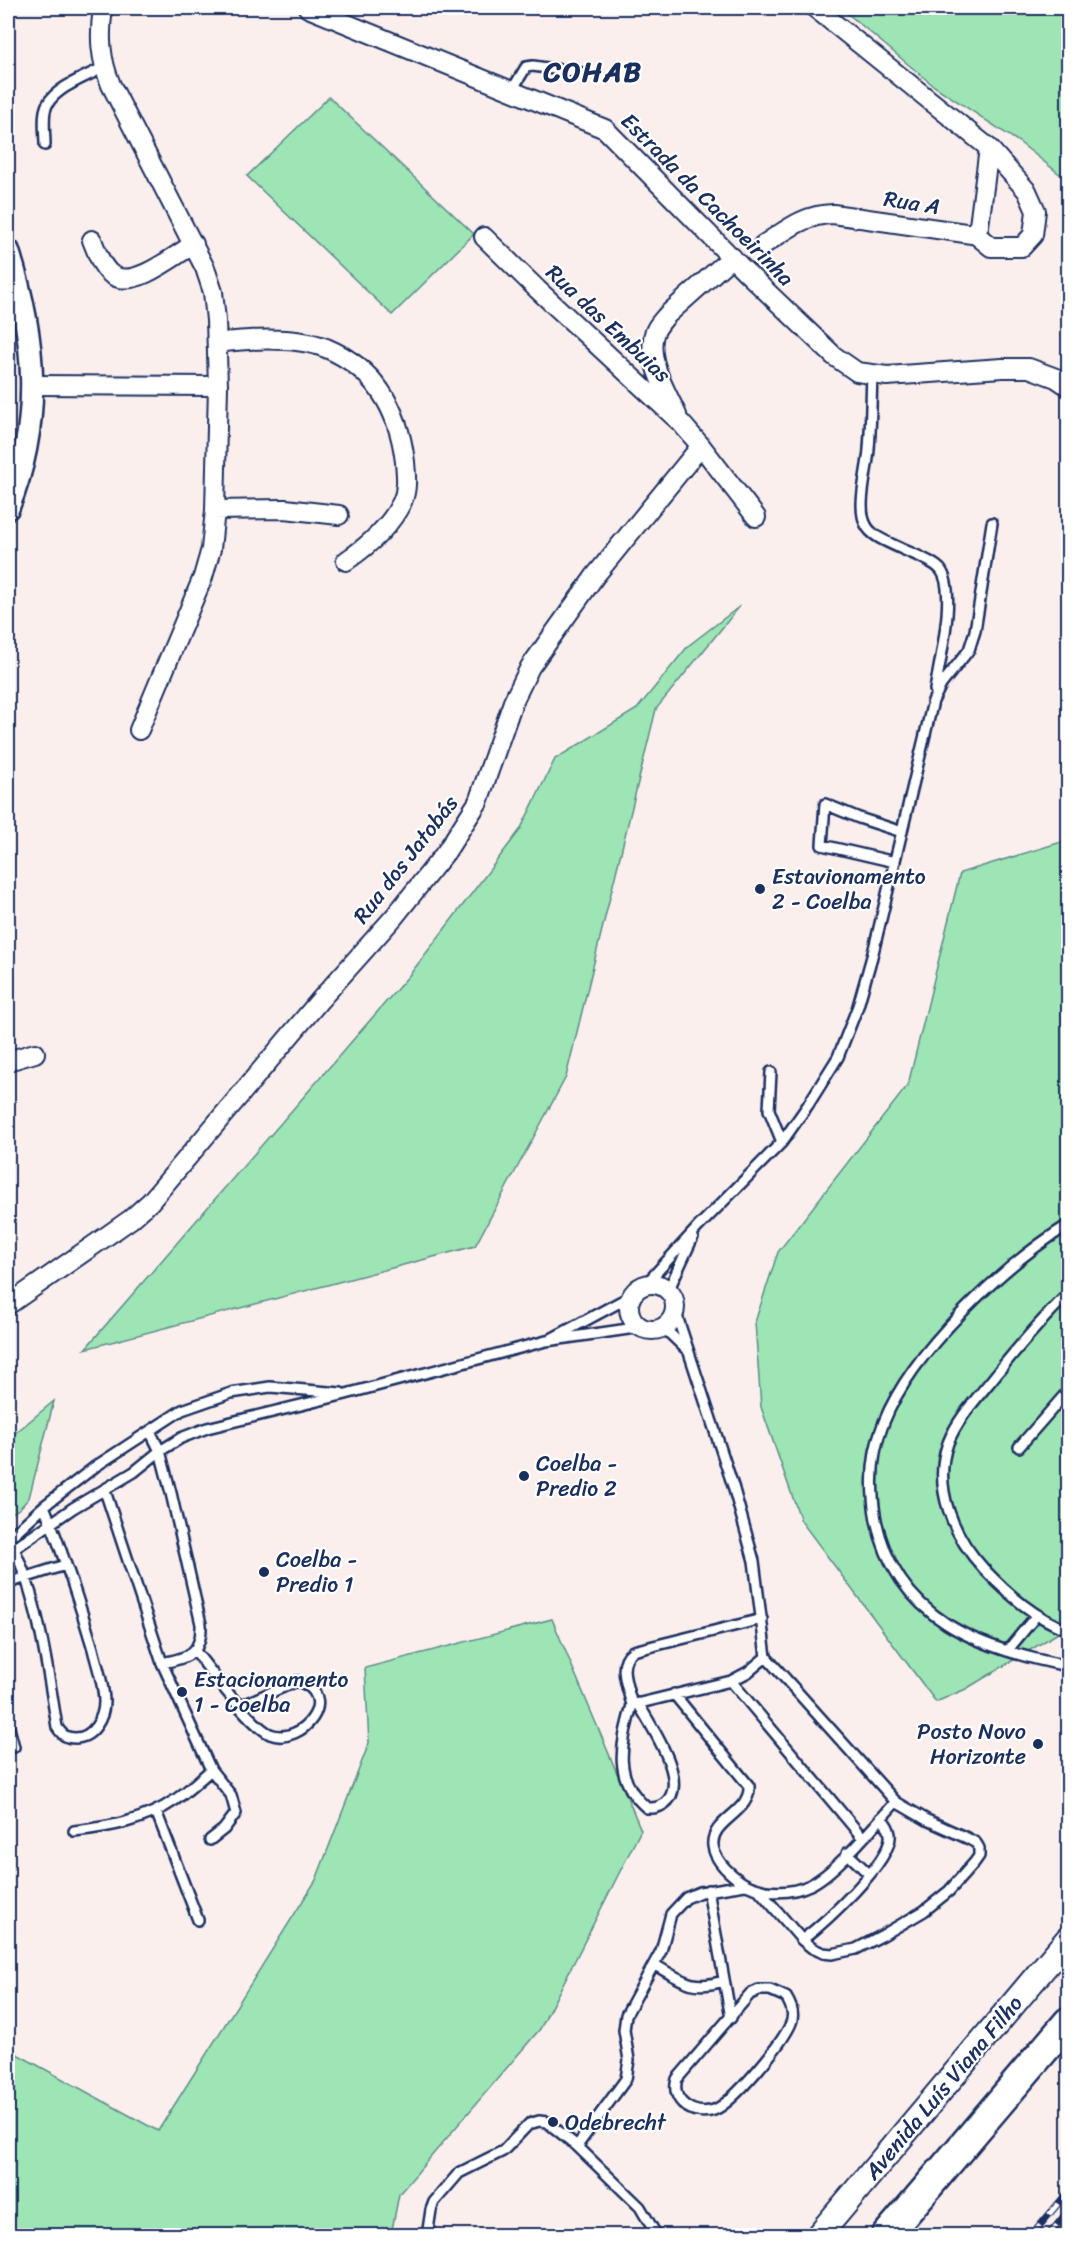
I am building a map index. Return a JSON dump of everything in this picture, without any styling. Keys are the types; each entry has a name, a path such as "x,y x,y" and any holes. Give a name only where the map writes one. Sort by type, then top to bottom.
{"highway":[{"path":"886,2235 1068,2022"}],"main road":[{"name":"Avenida Luís Viana Filho","path":"818,2235 1068,1940"}],"street":[{"path":"103,8 100,47 104,67 157,176 206,268 213,292 217,343 215,510 211,549 203,577 139,730"},
{"path":"815,8 990,148 1027,191 1036,211 1033,235 1022,247 991,247 974,233 979,226 990,148"},
{"name":"Estrada da Cachoeirinha","path":"316,9 605,129 732,257 839,360 857,372 886,376 1029,368 1056,378 1068,386"},
{"name":"Rua A","path":"764,245 805,218 818,214 833,214 968,235 974,233"},
{"name":"Rua das Embuias","path":"484,237 537,290 681,423 701,446"},
{"path":"92,240 103,265 113,276 126,280 140,277 194,244"},
{"path":"8,250 27,318 32,385 30,418 22,463 8,508"},
{"path":"681,423 656,364 652,338 667,315 732,257"},
{"path":"217,343 270,339 324,348 360,369 384,394 401,434 406,486 401,503 386,526 363,549 346,561"},
{"path":"32,385 218,387"},
{"path":"701,446 756,517"},
{"name":"Rua dos Jatobás","path":"8,1305 131,1219 150,1202 320,1000 394,917 465,826 478,802 513,702 530,667 595,576 701,446"},
{"path":"215,510 285,508 339,514"},
{"path":"8,1061 35,1053"},
{"path":"654,1284 668,1290 673,1296 675,1310 673,1317 663,1327 649,1329 642,1327 631,1316 630,1302 639,1290 654,1284"}],"lane":[{"path":"45,145 44,113 47,102 54,93 104,67"},
{"path":"512,90 526,67 582,73"},
{"path":"546,1341 639,1290 782,1142 838,1057 849,1034 873,953 933,701 949,591 946,580 939,569 874,535 867,528 863,518 869,452 872,375"},
{"path":"933,701 940,685 969,650 975,631 992,523"},
{"path":"895,862 822,845 825,804 902,832"},
{"path":"771,1072 769,1110 782,1142"},
{"path":"1068,1225 1035,1248 981,1295 938,1340 901,1388 884,1420 875,1448 872,1481 876,1516 889,1560 902,1584 923,1607 948,1625 1006,1651 1068,1666"},
{"path":"668,1290 698,1227"},
{"path":"1068,1294 1013,1354 959,1423 948,1443 944,1464 946,1504 953,1525 970,1554 999,1585 1036,1616 1068,1630"},
{"path":"675,1310 691,1354 754,1561 766,1657 896,1802 927,1820 976,1843 979,1848 979,1856 949,1891 924,1911 856,1949 832,1954 812,1948 802,1940 759,1890"},
{"path":"11,1551 51,1523 134,1472 160,1451 181,1438 207,1428 546,1341 642,1327"},
{"path":"663,1327 691,1354"},
{"path":"44,1506 79,1600 103,1686 102,1717 88,1735 80,1738 67,1737 61,1734 57,1727 39,1629 25,1578 11,1551 8,1539 44,1506 96,1466 182,1410 231,1393 270,1387 346,1394"},
{"path":"1019,1447 1068,1391"},
{"path":"150,1431 160,1451 201,1624 201,1638 195,1651 182,1659 162,1663"},
{"path":"105,1491 162,1663 211,1770 231,1795 236,1813 224,1829 210,1840"},
{"path":"8,1583 65,1565"},
{"path":"1006,1651 1036,1616"},
{"path":"635,1704 622,1742 621,1754 627,1780 634,1794 647,1808 660,1807 669,1800 675,1780 671,1767 635,1704 624,1662 627,1655 633,1651 762,1619"},
{"path":"195,1651 240,1706 260,1728 278,1736 293,1734 306,1725 319,1703 312,1689 297,1681 240,1706"},
{"path":"635,1704 731,1681 748,1672 766,1657"},
{"path":"731,1681 862,1837"},
{"path":"674,1695 749,1786 748,1797 744,1804 722,1825 712,1842 714,1852 721,1863 745,1885 776,1892 795,1890 812,1884 830,1871 896,1802"},
{"path":"8,1724 15,1747"},
{"path":"74,1831 126,1823 156,1811 176,1799 211,1770"},
{"path":"156,1811 198,1920"},
{"path":"802,1940 828,1920 869,1874 889,1846 890,1834 881,1818"},
{"path":"847,1854 869,1874"},
{"path":"577,2146 626,2079 629,2060 624,2030 626,2015 655,1965 671,1914 686,1898 708,1890 745,1885"},
{"path":"708,1890 731,2018"},
{"path":"655,1965 693,1985 704,1986 723,1981"},
{"path":"759,1990 770,1990 786,1997 793,2013 791,2023 769,2055 726,2103 713,2110 700,2111 685,2106 675,2093 677,2079 731,2018 750,1994 759,1990"},
{"path":"427,2235 430,2210 434,2202 459,2173 503,2151 529,2124 539,2121 547,2122 563,2133 640,2206 657,2235"}],"green space":[{"path":"841,8 1068,8 1068,193 1062,176 1019,142 934,86"},
{"path":"329,97 474,234 392,315 247,176"},
{"path":"740,606 656,709 566,1077 475,1246 85,1349 411,973 520,830 555,759 637,709 688,646"},
{"path":"1068,840 1068,1627 966,1689 936,1702 801,1521 761,1407 755,1322 778,1252 908,1085 960,873"},
{"path":"54,1401 29,1498 8,1516 8,1439"},
{"path":"552,1619 641,1830 540,2029 399,2194 391,2235 8,2235 8,2049 158,2131 316,1880 369,1743 365,1668"}],"railway":[{"path":"1031,2236 1068,2192"},
{"path":"1048,2236 1068,2211"}],"place":[{"name":"Estavionamento 2 - Coelba","path":"760,889"},
{"name":"Coelba - Predio 2","path":"524,1476"},
{"name":"Coelba - Predio 1","path":"264,1572"},
{"name":"Estacionamento 1 - Coelba","path":"182,1692"},
{"name":"Posto Novo Horizonte","path":"1038,1744"},
{"name":"Odebrecht","path":"553,2122"}],"district":[{"name":"COHAB","path":"593,71"}]}
